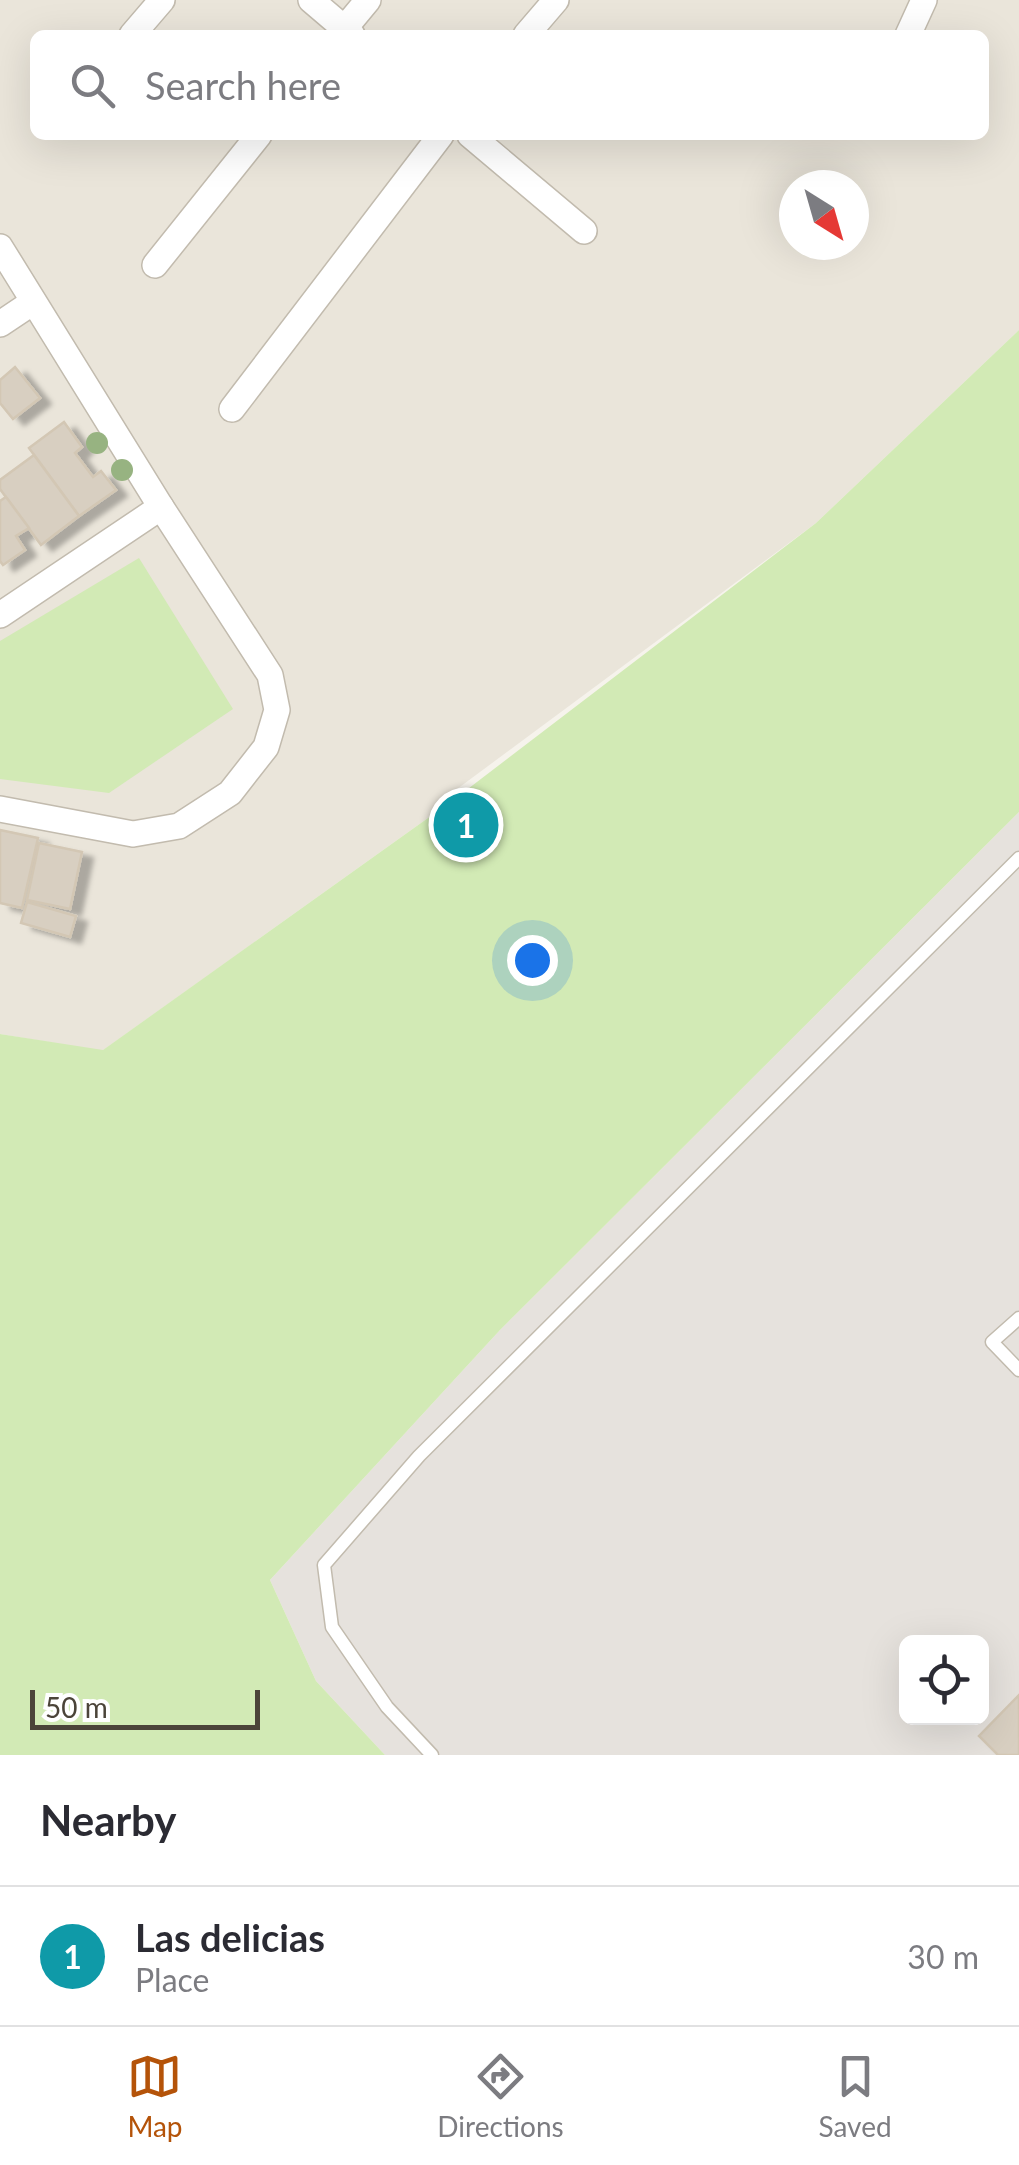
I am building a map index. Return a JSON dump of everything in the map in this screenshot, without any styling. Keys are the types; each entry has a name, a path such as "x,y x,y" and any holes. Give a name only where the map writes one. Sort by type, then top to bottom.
{"street":[{"path":"136,30 162,0"},
{"path":"311,0 342,30"},
{"path":"347,30 368,0"},
{"path":"530,30 556,0"},
{"path":"910,30 924,0"},
{"path":"154,265 254,140"},
{"path":"232,409 437,140"},
{"path":"476,140 584,232"},
{"path":"0,247 270,675 277,710 266,747 230,794 179,826 133,834 0,809"},
{"path":"0,324 33,302"},
{"path":"0,615 161,507"}],"lane":[{"path":"432,1755 387,1706 332,1627 324,1565 419,1456 1019,858"},
{"path":"1019,1318 992,1342 1019,1370"}],"shaded area":[{"path":"0,0 1019,0 1019,330 816,523 453,792 456,798 102,1051 0,1034"},
{"path":"1019,812 1019,1755 385,1755 316,1681 270,1580 500,1330"}],"green space":[{"path":"1019,330 1019,812 500,1330 270,1580 316,1681 385,1755 0,1755 0,1034 103,1050 456,798 816,523"},
{"path":"139,558 233,709 109,793 0,779 0,641"}],"building":[{"path":"15,367 40,398 13,419 0,403 0,380"},
{"path":"64,422 82,447 75,453 93,477 101,471 116,490 79,516 29,448"},
{"path":"34,455 79,516 41,545 0,489 0,480"},
{"path":"6,497 29,528 16,536 25,550 3,565 0,501"},
{"path":"0,830 38,838 22,908 0,903"},
{"path":"39,843 82,852 70,909 27,900"},
{"path":"27,902 76,916 70,937 21,923"},
{"path":"1019,1695 1019,1755 998,1755 979,1736"}],"place":[{"name":"Las delicias","path":"466,825"}]}
